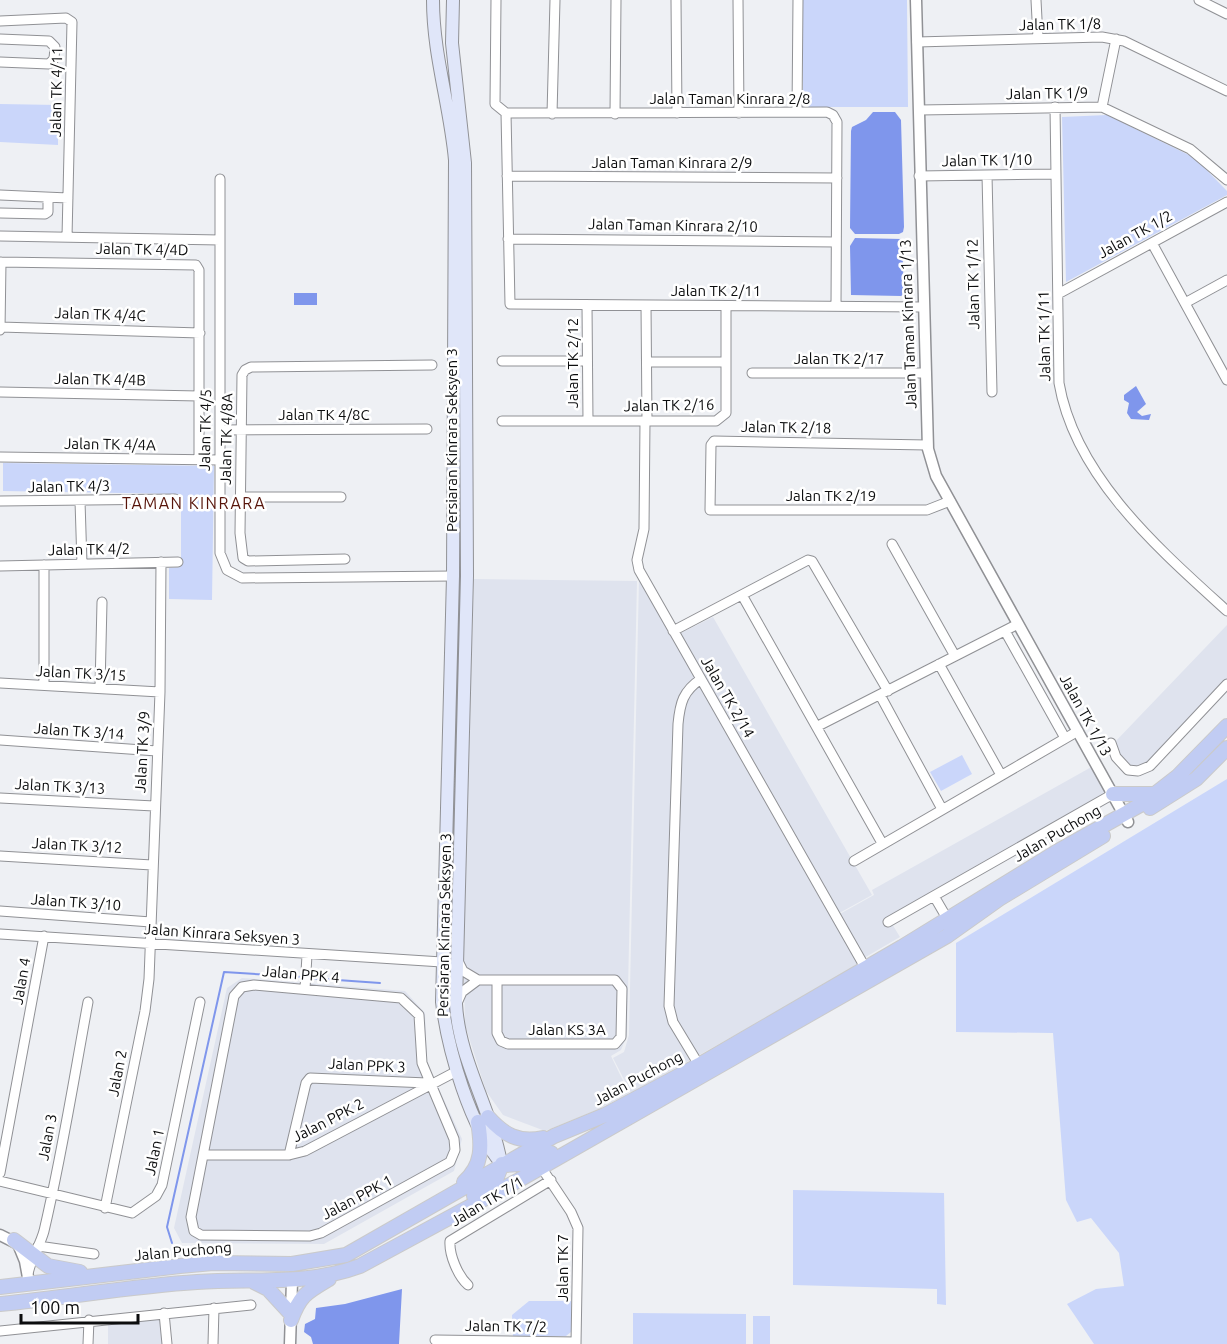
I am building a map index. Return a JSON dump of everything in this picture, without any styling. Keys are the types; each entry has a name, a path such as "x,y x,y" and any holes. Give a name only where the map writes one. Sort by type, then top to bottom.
{"main road":[{"name":"Persiaran Kinrara Seksyen 3","path":"433,0 433,31 452,130 455,160 453,576 442,1002 457,1071 483,1119"},
{"name":"Persiaran Kinrara Seksyen 3","path":"453,0 452,43 465,163 467,576 464,620 456,1004 459,1031 490,1151 502,1164"},
{"path":"464,620 461,584 453,576 462,560 466,514"},
{"name":"Jalan Puchong","path":"0,1303 196,1282 292,1281 336,1275 360,1266 541,1167 947,936 999,899 1126,818 1178,776 1227,726"},
{"path":"1178,776 1202,762 1227,738"},
{"name":"Jalan Puchong","path":"0,1287 29,1279 104,1275 231,1263 292,1264 346,1255 502,1164 554,1136 605,1115 699,1065 866,969 1058,851 1126,818 1196,779 1227,748"},
{"path":"1196,779 1227,762"},
{"path":"1113,794 1155,795"},
{"path":"452,1194 477,1168 483,1119 512,1137 533,1140 554,1136"},
{"path":"451,1216 498,1177 502,1164 520,1164 559,1151 570,1150"},
{"path":"14,1240 35,1251 56,1268 104,1275"},
{"path":"231,1263 245,1272 278,1273 292,1281 303,1273 315,1272 335,1265 346,1255"},
{"path":"240,1281 255,1282 268,1289 291,1317 297,1302 306,1292 336,1275"},
{"path":"0,1303 25,1291 29,1279 43,1292 70,1296"}],"street":[{"path":"496,0 495,104 506,114 508,239"},
{"path":"552,114 555,0"},
{"path":"615,114 616,0"},
{"path":"676,0 677,113"},
{"path":"738,0 739,113"},
{"path":"797,112 798,0"},
{"name":"Jalan Taman Kinrara 1/13","path":"916,0 927,445 936,476 1018,624"},
{"path":"1036,0 1038,38"},
{"path":"1199,0 1227,14"},
{"name":"Jalan TK 4/11","path":"0,21 66,18 72,22 67,237"},
{"name":"Jalan TK 1/8","path":"917,42 1102,37 1116,39 1227,91"},
{"path":"0,39 49,41 55,47 54,59 49,64 0,62"},
{"path":"1102,107 1116,39"},
{"name":"Jalan TK 1/11","path":"1055,107 1059,383 1072,428 1090,463 1137,525 1182,571 1227,611"},
{"name":"Jalan TK 1/9","path":"920,111 1102,107 1190,149 1227,180"},
{"name":"Jalan Taman Kinrara 2/8","path":"506,114 827,112 833,115 837,122 836,306"},
{"name":"Jalan TK 1/10","path":"919,176 1056,174"},
{"name":"Jalan TK 1/12","path":"987,175 992,392"},
{"name":"Jalan Taman Kinrara 2/9","path":"507,176 837,178"},
{"name":"Jalan TK 4/5","path":"220,179 220,553 227,570 234,576 242,578 453,576"},
{"path":"0,195 68,198"},
{"path":"0,213 45,214 48,212 48,198"},
{"name":"Jalan TK 1/2","path":"1058,294 1227,202"},
{"path":"0,236 220,240"},
{"name":"Jalan Taman Kinrara 2/10","path":"508,239 836,242"},
{"name":"Jalan TK 2/11","path":"508,239 510,304 922,307"},
{"path":"1152,243 1227,380"},
{"path":"0,333 1,262"},
{"name":"Jalan TK 4/4D","path":"1,262 196,265 199,270 200,333 199,459"},
{"path":"1185,303 1227,280"},
{"name":"Jalan TK 2/12","path":"587,304 588,421"},
{"name":"Jalan TK 2/14","path":"646,305 644,537 637,560 639,570 866,969"},
{"name":"Jalan TK 2/16","path":"502,421 716,421 723,418 726,413 726,306"},
{"name":"Jalan TK 4/4C","path":"0,327 200,333"},
{"path":"1217,362 1227,357"},
{"path":"502,361 587,361"},
{"path":"646,362 726,362"},
{"name":"Jalan TK 4/8A","path":"345,559 248,561 243,558 240,497 242,375 251,367 432,365"},
{"name":"Jalan TK 2/17","path":"752,373 926,373"},
{"name":"Jalan TK 4/4B","path":"0,392 200,396"},
{"name":"Jalan TK 4/8C","path":"220,430 427,429"},
{"name":"Jalan TK 2/18","path":"710,510 711,445 714,441 927,445"},
{"name":"Jalan TK 4/4A","path":"0,457 220,459"},
{"path":"240,497 341,496"},
{"name":"Jalan TK 4/3","path":"0,501 175,499"},
{"path":"80,501 82,564"},
{"name":"Jalan TK 2/19","path":"710,510 927,510 950,501"},
{"path":"892,544 955,656"},
{"path":"673,631 808,560 815,563 942,809"},
{"name":"Jalan TK 3/9","path":"150,943 160,692 161,562"},
{"name":"Jalan TK 4/2","path":"0,566 178,562"},
{"path":"44,565 44,685"},
{"path":"742,595 882,843"},
{"path":"100,688 102,602"},
{"path":"818,726 1018,624"},
{"name":"Jalan TK 1/13","path":"1018,624 1126,818"},
{"path":"1005,630 1065,738"},
{"path":"939,664 1001,775"},
{"path":"699,1065 673,1022 669,1006 678,724 681,702 689,688 701,679"},
{"name":"Jalan TK 3/15","path":"0,683 160,692"},
{"path":"1111,743 1116,757 1128,770 1138,771 1150,766 1227,684"},
{"path":"855,861 882,843 1078,731"},
{"name":"Jalan TK 3/14","path":"0,740 157,751"},
{"path":"888,922 1113,794"},
{"name":"Jalan TK 3/13","path":"0,798 154,806"},
{"name":"Jalan TK 3/12","path":"0,856 152,865"},
{"path":"934,896 948,920"},
{"name":"Jalan TK 3/10","path":"0,911 151,922"},
{"name":"Jalan Kinrara Seksyen 3","path":"0,934 150,943 307,959 442,962"},
{"name":"Jalan 4","path":"0,1173 44,936"},
{"name":"Jalan 2","path":"105,1208 145,1011 150,943"},
{"path":"456,975 442,962 456,953 463,971 478,980 462,992 456,1004"},
{"path":"305,986 307,959"},
{"name":"Jalan KS 3A","path":"478,980 497,980 615,980 622,988 621,1037 615,1044 508,1044 501,1041 497,1033 497,980"},
{"name":"Jalan PPK 4","path":"203,1155 234,996 248,985 305,986 401,998 418,1015 422,1063 430,1083"},
{"name":"Jalan 3","path":"29,1279 52,1194 88,1002"},
{"name":"Jalan 1","path":"0,1181 105,1208 136,1213 159,1191 201,1002"},
{"name":"Jalan PPK 2","path":"203,1155 289,1155 305,1151 430,1083 457,1071"},
{"name":"Jalan PPK 3","path":"289,1155 306,1083 310,1078 430,1083"},
{"name":"Jalan PPK 1","path":"203,1155 191,1217 194,1231 201,1235 310,1236 321,1233 450,1162 455,1150 454,1139 430,1083"},
{"name":"Jalan TK 7","path":"541,1167 572,1212 578,1228 576,1343"},
{"name":"Jalan TK 7/1","path":"468,1285 450,1251 450,1241 551,1180"},
{"path":"451,1216 459,1235"},
{"path":"0,1235 14,1240 22,1252 29,1279"},
{"path":"35,1251 94,1254"},
{"path":"290,1344 292,1281"},
{"path":"0,1330 251,1305"},
{"path":"213,1344 214,1308"},
{"path":"164,1312 167,1344"},
{"path":"88,1344 89,1320"},
{"name":"Jalan TK 7/2","path":"435,1340 576,1343"}],"shaded area":[{"path":"803,0 907,0 908,107 809,107 803,101"},
{"path":"0,104 58,105 58,145 0,142"},
{"path":"1107,115 1195,158 1227,191 1227,195 1066,282 1062,117"},
{"path":"3,463 214,466 212,600 169,599 169,568 181,567 181,494 3,491"},
{"path":"474,579 637,581 627,1035 621,1050 611,1056 629,1093 599,1109 545,1131 503,1115 486,1091 465,1025 463,931"},
{"path":"639,579 673,637 713,617 872,895 834,916 861,965 631,1093 613,1058 624,1052 629,1035"},
{"path":"1227,625 1227,680 1148,763 1138,768 1130,767 1119,755 1114,743"},
{"path":"962,755 972,774 941,791 930,772"},
{"path":"1095,765 1110,793 889,919 900,937 864,958 838,915 874,895 872,890"},
{"path":"1227,779 1227,1344 1094,1344 1067,1304 1096,1289 1124,1286 1119,1253 1091,1218 1077,1222 1066,1200 1053,1033 956,1032 956,943"},
{"path":"242,978 405,991 425,1013 427,1063 462,1139 454,1171 324,1244 182,1243 174,1228 227,988"},
{"path":"793,1190 944,1193 946,1305 937,1304 937,1289 793,1285"},
{"path":"529,1301 571,1301 571,1332 566,1336 513,1336 512,1315"},
{"path":"633,1313 746,1314 746,1344 633,1344"},
{"path":"161,1316 164,1344 108,1344 108,1321"},
{"path":"753,1316 770,1316 770,1344 753,1344"}],"water":[{"path":"873,112 895,112 901,120 904,227 903,232 899,234 855,234 850,228 851,131 852,127 866,120"},
{"path":"855,238 902,239 904,294 901,296 851,295 850,246"},
{"path":"294,293 317,293 317,305 294,305"},
{"path":"1136,386 1146,404 1137,412 1142,416 1151,414 1149,420 1131,419 1127,413 1129,403 1124,400 1124,395"},
{"path":"402,1289 399,1344 313,1344 311,1337 304,1332 305,1324 315,1319 316,1308 345,1304"}],"waterway":[{"path":"172,1243 167,1227 224,972 303,977"},
{"path":"309,978 380,983"}],"district":[{"name":"TAMAN KINRARA","path":"194,503"}]}
